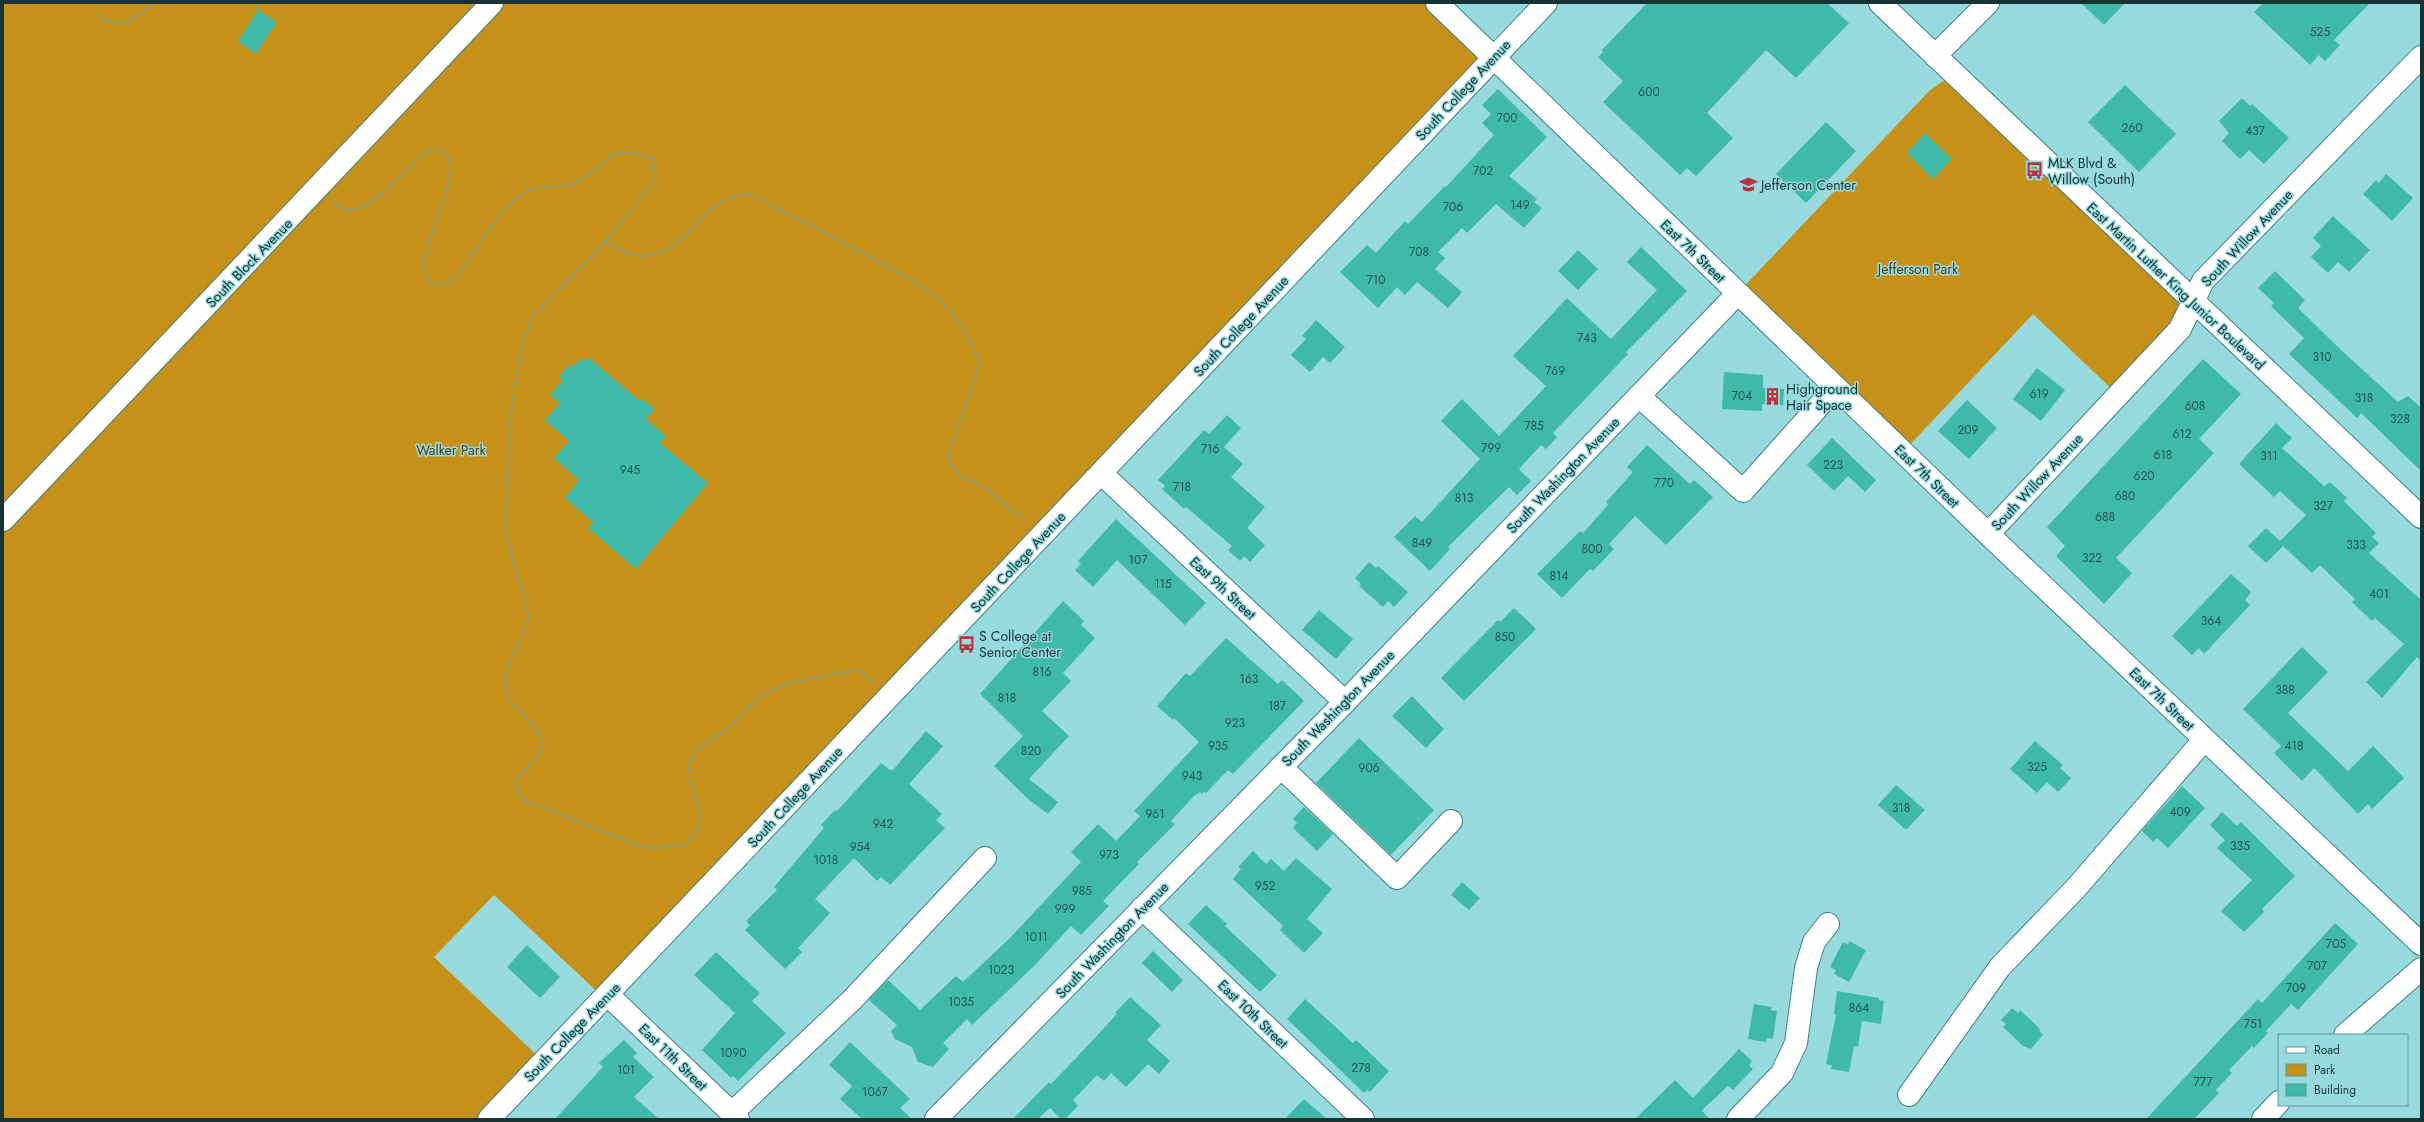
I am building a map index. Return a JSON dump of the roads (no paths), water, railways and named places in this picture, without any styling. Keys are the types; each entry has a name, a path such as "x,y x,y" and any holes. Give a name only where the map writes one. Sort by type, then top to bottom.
{"street":[{"name":"South Block Avenue","path":"3,520 320,188 492,3"},
{"name":"East 7th Street","path":"1437,3 1835,388 2204,740 2421,944"},
{"name":"South College Avenue","path":"489,1119 1102,474 1493,57 1546,3"},
{"name":"East Martin Luther King Junior Boulevard","path":"1880,3 2421,517"},
{"path":"1935,56 1988,3"},
{"name":"South Willow Avenue","path":"1988,534 2180,329 2203,281 2421,57"},
{"name":"South Washington Avenue","path":"936,1119 1345,702 1737,294"},
{"path":"1639,396 1743,491 1835,388"},
{"name":"East 9th Street","path":"1102,474 1345,702"},
{"path":"1909,1095 2000,967 2076,888 2204,740"},
{"path":"1281,767 1397,878 1451,821"},
{"path":"735,1116 852,1000 985,858"},
{"name":"East 10th Street","path":"1142,908 1364,1119"},
{"path":"1738,1119 1782,1073 1796,1043 1806,968 1814,942 1828,924"},
{"path":"2346,1034 2421,969"},
{"name":"East 11th Street","path":"608,995 735,1116"},
{"path":"2263,1119 2278,1103"}],"place":[{"name":"MLK Blvd & Willow (South)","path":"2035,171"},
{"name":"Jefferson Center","path":"1748,185"},
{"name":"Highground Hair Space","path":"1773,397"},
{"name":"S College at Senior Center","path":"966,644"}],"park label":[{"name":"Jefferson Park","path":"1918,269"},
{"name":"Walker Park","path":"451,450"}]}
